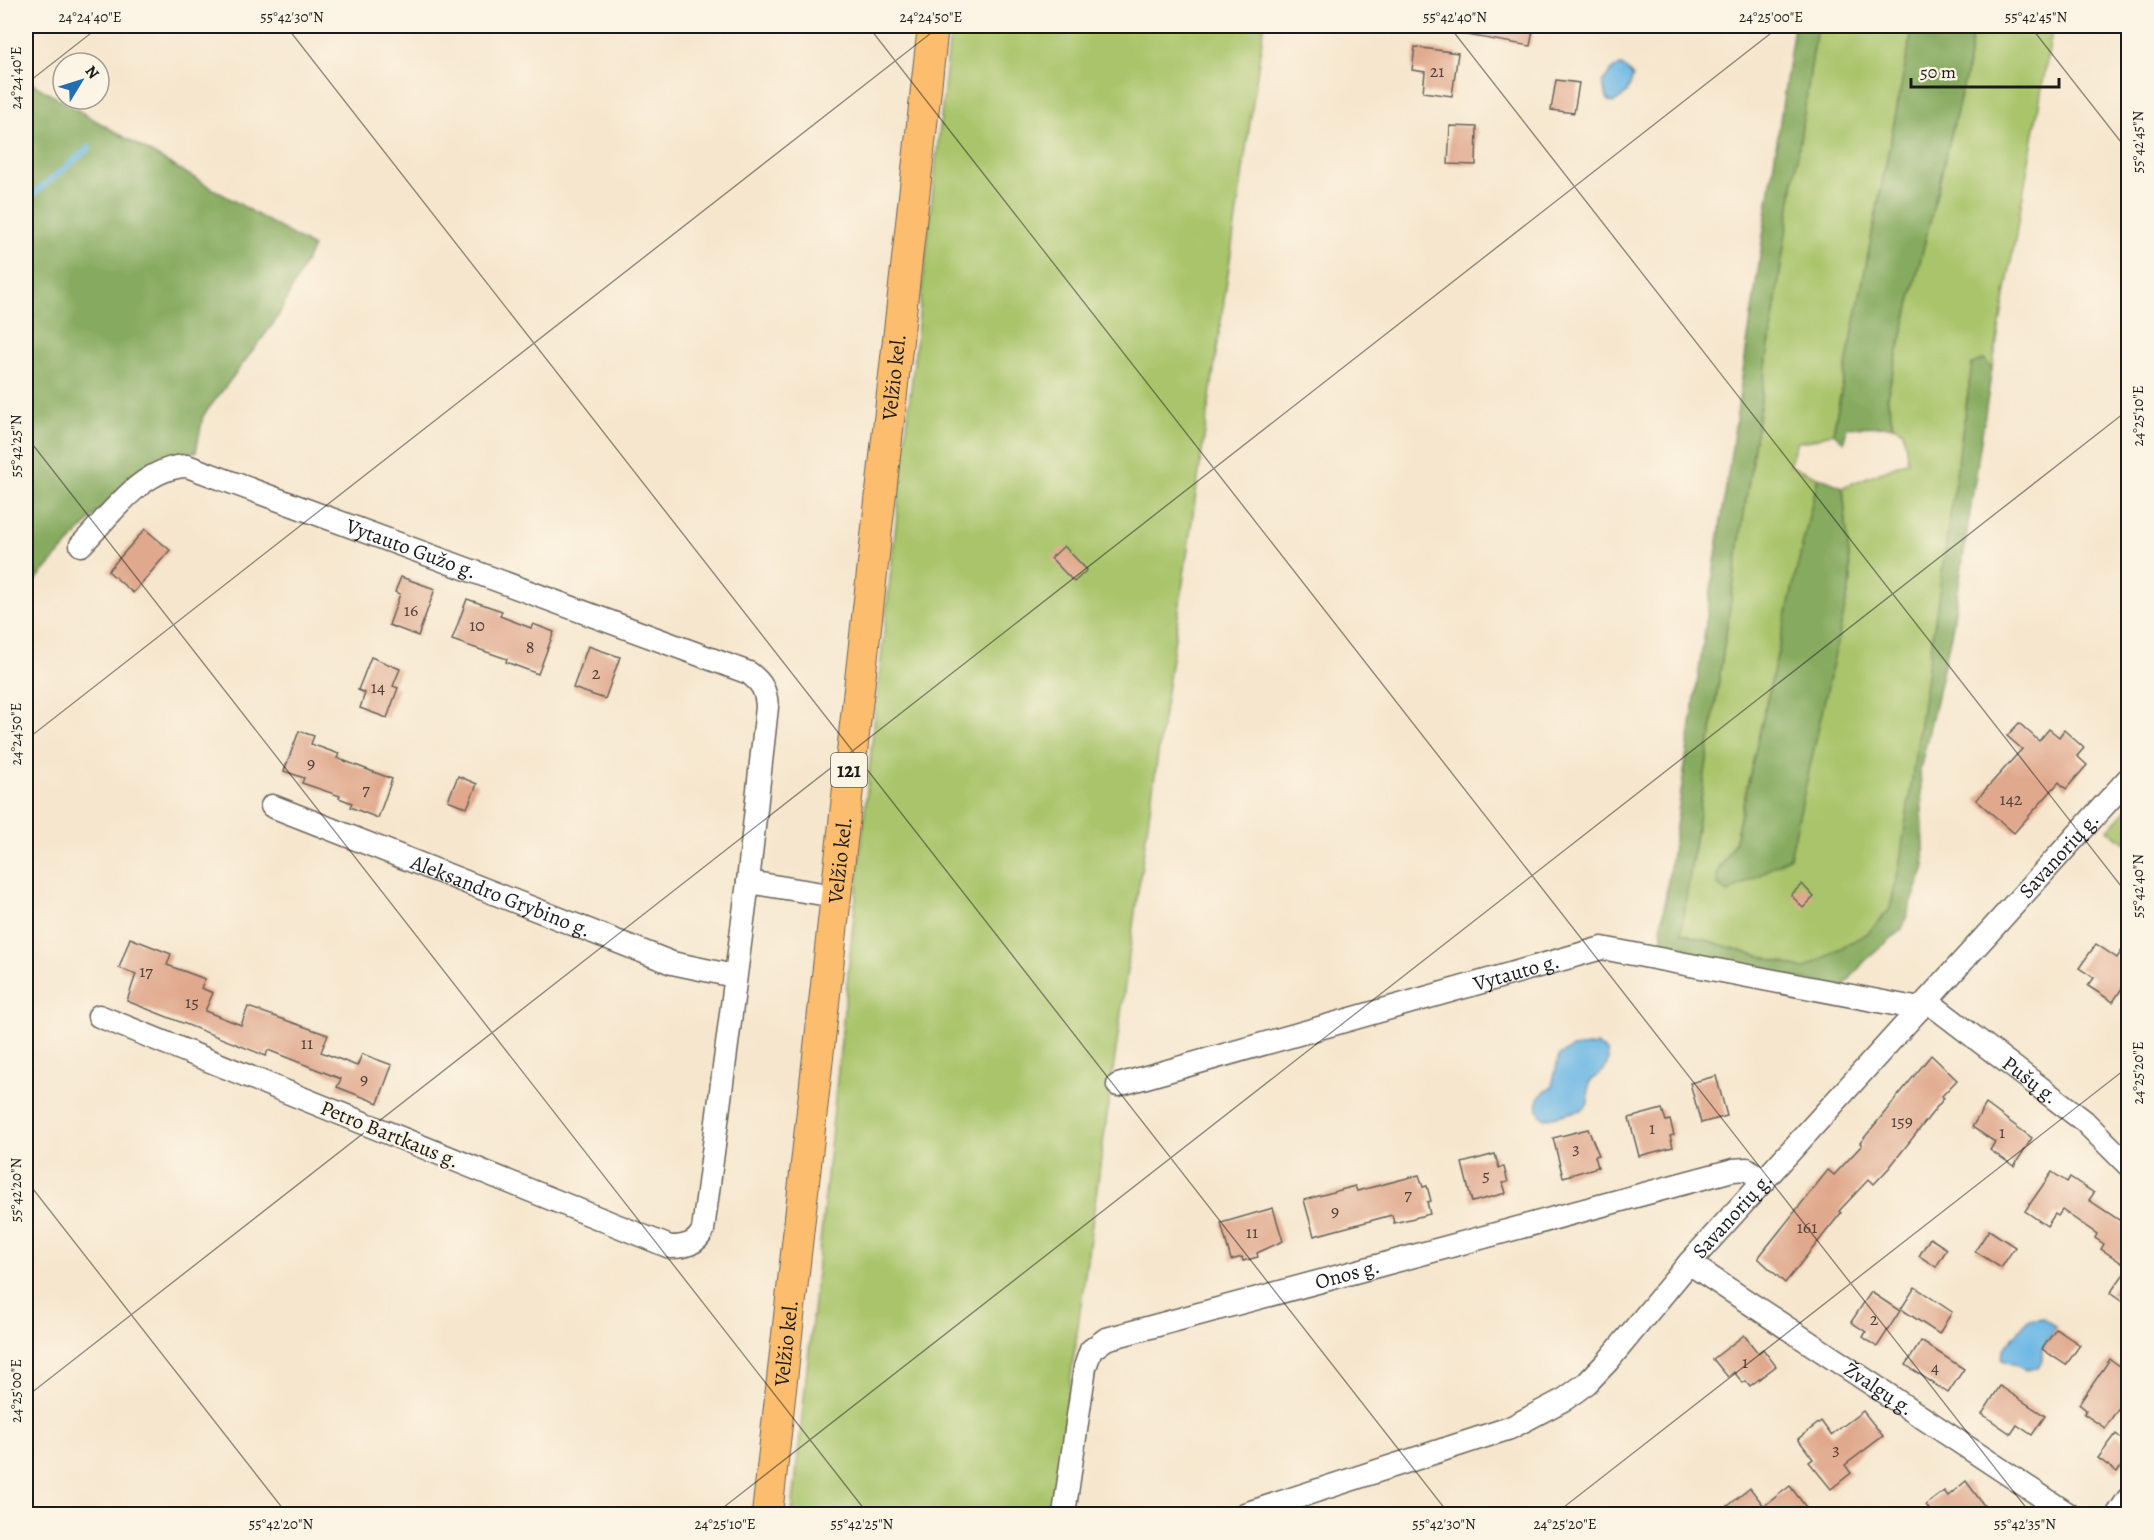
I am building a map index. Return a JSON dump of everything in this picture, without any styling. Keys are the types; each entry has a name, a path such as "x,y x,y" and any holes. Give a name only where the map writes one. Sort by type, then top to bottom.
{"main road":[{"name":"Velžio kel.","path":"766,1515 933,26"}],"street":[{"name":"Vytauto Gužo g.","path":"81,545 148,479 173,466 187,466 749,673 761,682 766,694 767,706 748,882"},
{"name":"Savanorių g.","path":"1245,1515 1510,1428 1539,1414 1587,1383 1689,1263 2128,779"},
{"name":"Aleksandro Grybino g.","path":"272,806 672,963 734,976"},
{"path":"734,976 748,882 835,896"},
{"name":"Vytauto g.","path":"1118,1085 1602,948 1924,1005"},
{"name":"Petro Bartkaus g.","path":"99,1016 670,1247 682,1247 693,1243 704,1230 734,976"},
{"name":"Pušų g.","path":"1924,1005 2084,1120 2128,1165"},
{"name":"Onos g.","path":"1064,1515 1085,1366 1091,1350 1106,1339 1733,1170 1747,1169 1764,1182"},
{"name":"Žvalgų g.","path":"1689,1263 2068,1515"},
{"path":"2118,1515 2128,1499"}],"green space":[{"path":"951,26 1264,26 1135,912 1052,1514 792,1514 873,732"},
{"path":"1794,26 1817,26 1681,933 1804,969 1868,933 1890,909 1899,868 1972,364 1984,359 1992,369 1952,630 1920,770 1925,867 1902,929 1865,961 1842,988 1664,952 1661,928"},
{"path":"1817,26 1913,26 1833,433 1797,442 1789,465 1818,477 1734,844 1717,873 1718,885 1851,581 1843,487 1908,461 1903,431 1893,426 1887,396 1967,70 1973,26 2053,26 1992,369 1984,359 1899,868 1890,909 1868,933 1804,969 1681,933"},
{"path":"1913,26 1973,26 1967,70 1887,396 1893,426 1847,427 1844,442 1833,433"},
{"path":"26,80 51,95 51,111 79,111 313,247 276,320 203,416 196,452 172,454 129,477 26,591"},
{"path":"1818,477 1843,487 1851,581 1790,857 1728,893 1718,885 1717,873 1734,844"},
{"path":"2128,808 2128,844 2108,830"}],"water":[{"path":"1621,66 1627,69 1633,77 1627,93 1613,103 1608,101 1602,82 1614,68"},
{"path":"1598,1045 1607,1051 1608,1063 1604,1070 1589,1083 1588,1104 1581,1110 1545,1119 1542,1117 1539,1112 1538,1098 1552,1086 1559,1055 1572,1048"},
{"path":"2043,1318 2056,1327 2042,1349 2042,1360 2038,1367 2027,1370 2002,1360 2003,1349 2028,1320"}],"building":[{"path":"1462,26 1534,26 1530,46 1461,34"},
{"path":"1415,47 1458,53 1452,96 1423,92 1425,72 1412,70"},
{"path":"1556,80 1579,83 1574,113 1551,110"},
{"path":"1450,126 1477,127 1476,165 1448,164"},
{"path":"145,529 170,550 133,593 108,571"},
{"path":"1064,546 1087,570 1074,582 1051,558"},
{"path":"401,577 435,589 418,636 389,625 400,594 395,592"},
{"path":"467,599 502,611 500,616 531,628 533,624 554,632 538,674 506,662 507,659 452,640"},
{"path":"588,646 620,657 605,699 573,688"},
{"path":"371,657 400,669 393,686 398,688 387,718 360,708 365,693 358,690"},
{"path":"2019,723 2039,741 2049,729 2059,737 2064,730 2084,748 2077,756 2087,765 2066,789 2059,782 2014,833 1976,800 2022,749 2007,736"},
{"path":"299,731 314,736 311,744 339,754 337,758 392,779 378,818 350,807 352,803 339,798 340,796 302,783 304,778 284,771"},
{"path":"458,776 477,784 467,808 448,800"},
{"path":"1802,884 1814,897 1803,908 1791,895"},
{"path":"130,938 171,954 167,965 205,979 201,988 213,993 205,1011 241,1025 248,1007 328,1035 321,1052 357,1066 362,1054 392,1065 378,1103 337,1087 341,1079 268,1050 266,1056 127,1001 136,974 119,968"},
{"path":"2128,941 2128,979 2113,1002 2088,986 2094,978 2079,968 2096,944 2117,958"},
{"path":"1931,1055 1957,1080 1942,1096 1944,1098 1889,1168 1874,1184 1869,1179 1839,1211 1841,1213 1785,1283 1758,1258 1828,1170 1834,1175 1862,1145 1860,1143"},
{"path":"1716,1076 1727,1116 1701,1123 1690,1083"},
{"path":"1986,1104 2032,1138 2014,1166 1990,1150 1995,1142 1972,1127"},
{"path":"1662,1109 1666,1121 1670,1120 1674,1135 1670,1136 1673,1147 1639,1156 1629,1118"},
{"path":"1588,1129 1599,1155 1595,1156 1598,1167 1563,1177 1553,1138"},
{"path":"1495,1154 1499,1168 1504,1167 1508,1182 1503,1183 1506,1193 1472,1202 1462,1163"},
{"path":"2052,1172 2067,1182 2070,1177 2094,1193 2089,1200 2128,1226 2128,1267 2101,1249 2104,1244 2095,1238 2097,1234 2062,1210 2058,1216 2055,1214 2047,1226 2025,1211"},
{"path":"1419,1175 1423,1187 1427,1186 1431,1201 1427,1202 1430,1214 1394,1223 1392,1215 1314,1236 1304,1200 1355,1186 1357,1191"},
{"path":"1273,1208 1283,1241 1257,1253 1258,1257 1243,1261 1242,1257 1231,1260 1221,1223"},
{"path":"1989,1230 2015,1247 2001,1268 1975,1251"},
{"path":"1930,1238 1947,1249 1936,1267 1919,1256"},
{"path":"2128,1268 2128,1306 2110,1293"},
{"path":"1915,1287 1952,1312 1939,1334 1901,1309"},
{"path":"1871,1292 1900,1311 1877,1347 1863,1337 1866,1332 1851,1322"},
{"path":"2056,1329 2080,1345 2066,1365 2042,1349"},
{"path":"1744,1335 1758,1353 1763,1349 1776,1366 1750,1386 1746,1381 1743,1383 1734,1372 1728,1377 1713,1359"},
{"path":"1921,1341 1964,1369 1948,1393 1906,1365"},
{"path":"2110,1359 2128,1372 2128,1394 2105,1428 2084,1414 2086,1410 2079,1404"},
{"path":"2000,1386 2045,1416 2032,1435 2017,1425 2011,1434 1982,1414"},
{"path":"1863,1411 1883,1436 1845,1465 1851,1473 1831,1489 1809,1462 1813,1459 1798,1439 1821,1421 1831,1435"},
{"path":"2116,1434 2128,1444 2128,1456 2117,1472 2098,1458"},
{"path":"1966,1481 1991,1515 1933,1515 1926,1505 1944,1491 1948,1496"},
{"path":"1790,1486 1812,1515 1717,1515 1750,1488 1764,1506"}],"waterway":[{"path":"26,200 89,148"}]}
